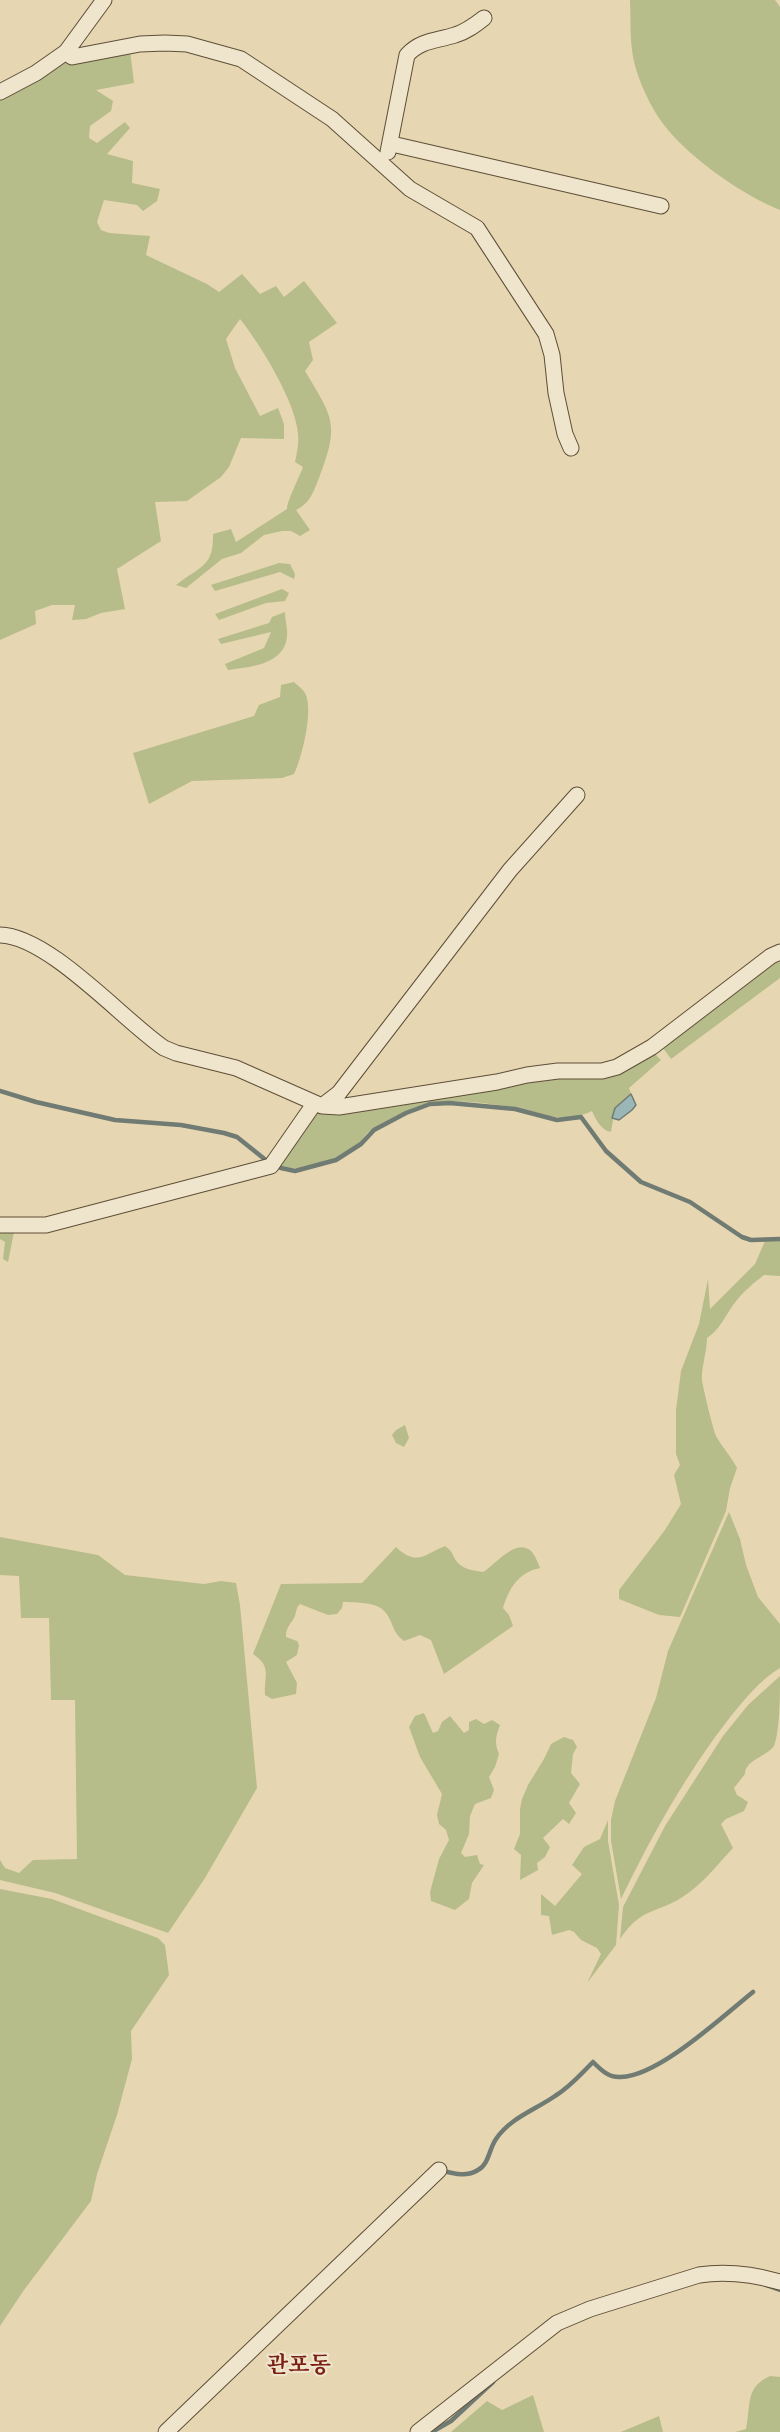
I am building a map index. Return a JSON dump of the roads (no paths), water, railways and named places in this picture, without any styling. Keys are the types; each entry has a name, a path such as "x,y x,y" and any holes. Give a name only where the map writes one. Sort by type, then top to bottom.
{"street":[{"path":"0,92 36,73 66,52 104,0"},
{"path":"383,165 392,144 407,56 416,46 457,35 484,18"},
{"path":"66,52 72,57 140,44 165,43 187,44 242,59 332,119 410,189 477,228 546,334 552,355 556,393 565,434 571,448"},
{"path":"392,144 662,206"},
{"path":"0,1225 46,1225 276,1160 318,1105 339,1094 510,870 577,795"},
{"path":"0,935 21,940 54,958 164,1048 236,1068 318,1105 339,1107 497,1082 527,1075 602,1071 617,1067 652,1047 771,956 780,952"},
{"path":"166,2432 439,2170"},
{"path":"418,2432 536,2338 557,2323 590,2309 713,2272 730,2272 780,2282"}],"water":[{"path":"631,1094 636,1105 619,1120 612,1118 615,1108"}],"waterway":[{"path":"0,1091 36,1102 115,1120 181,1125 224,1133 237,1137 267,1161 281,1168 295,1171 336,1160 361,1144 374,1130 406,1113 430,1104 450,1103 515,1109 557,1120 581,1117 606,1151 641,1182 690,1202 742,1237 751,1240 780,1239"},
{"path":"443,2171 465,2174 482,2167 496,2139 508,2125 560,2092 593,2062 606,2073 617,2077 636,2074 653,2067 690,2043 753,1992"},
{"path":"766,2285 780,2290"},
{"path":"432,2432 451,2421 493,2382"}],"district":[{"name":"관포동","path":"299,2367"}]}
